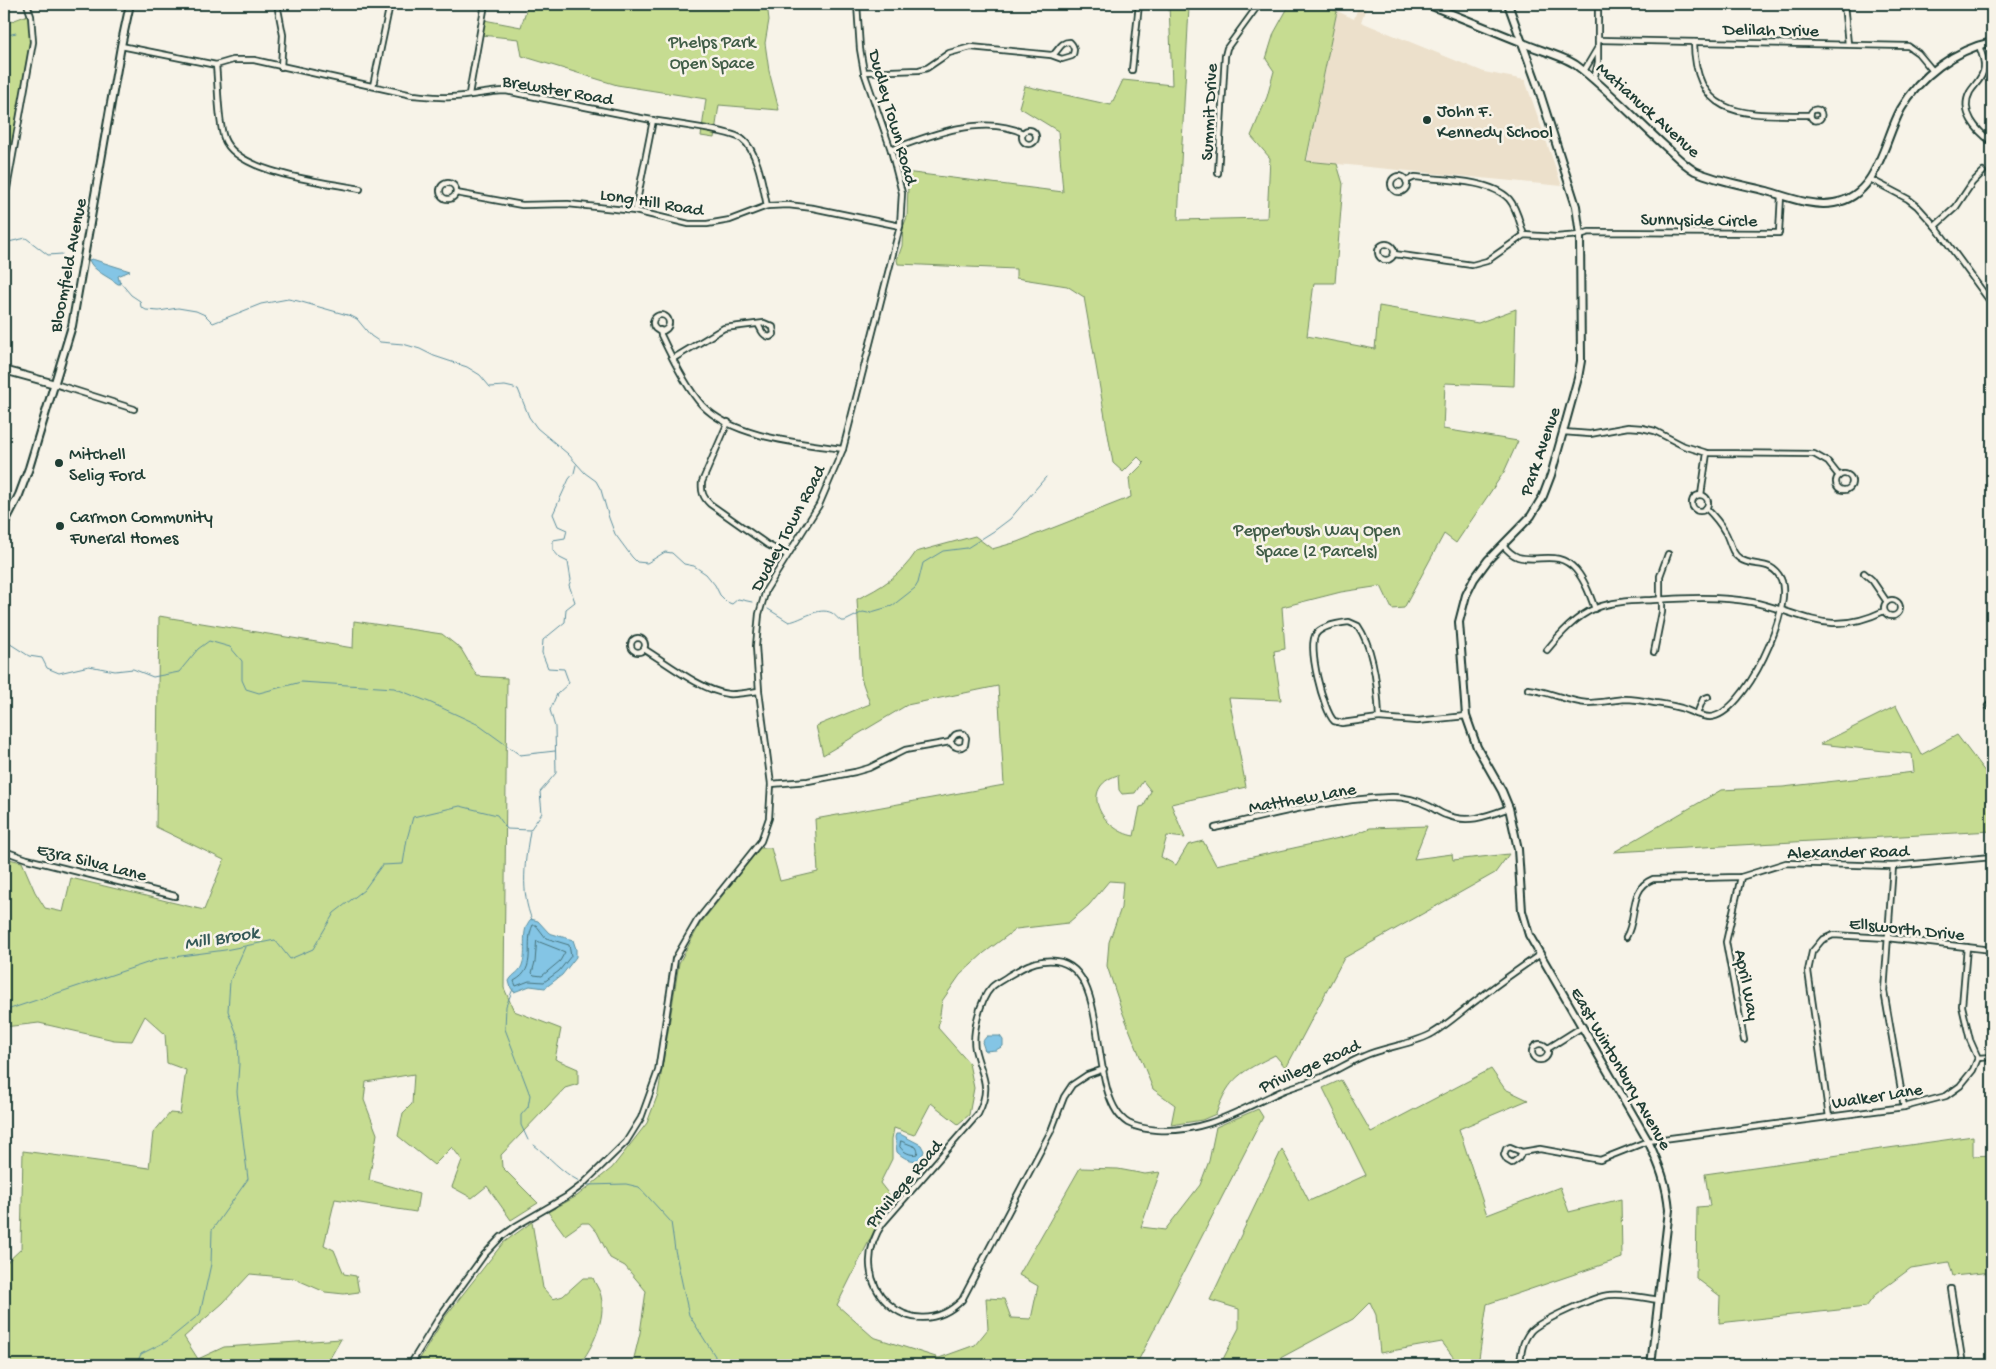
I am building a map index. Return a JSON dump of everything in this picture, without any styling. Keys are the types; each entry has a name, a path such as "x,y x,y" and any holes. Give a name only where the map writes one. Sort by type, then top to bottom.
{"main road":[{"name":"Bloomfield Avenue","path":"4,524 23,485 55,384 77,304 121,46 130,4"},
{"name":"Matianuck Avenue","path":"1426,4 1574,64 1693,170 1781,195 1817,203 1834,203 1856,194 1870,179 1901,109 1916,88 1933,71 1957,55 1979,45 1992,42"},
{"name":"Park Avenue","path":"1508,4 1542,99 1552,137 1566,172 1576,206 1580,235 1581,360 1564,432 1551,475 1543,496 1531,516 1474,579 1461,612 1458,632 1466,716 1477,748 1509,808 1518,850 1519,882"},
{"path":"4,370 55,384"},
{"name":"East Wintonbury Avenue","path":"1519,882 1522,911 1529,935 1661,1166 1667,1189 1669,1210 1651,1365"}],"street":[{"path":"4,196 8,188 33,42 31,16 26,4"},
{"path":"277,4 283,44 281,67"},
{"path":"373,86 390,4"},
{"path":"469,94 485,4"},
{"name":"Dudley Town Road","path":"410,1365 440,1316 484,1255 501,1237 582,1185 626,1142 641,1118 658,1071 675,959 697,921 760,841 769,818 771,784 759,692 756,646 759,614 766,590 818,506 843,449 900,226 902,193 891,150 864,72 860,49 857,4"},
{"path":"1132,70 1139,4"},
{"name":"Summit Drive","path":"1218,173 1225,56 1227,48 1259,4"},
{"path":"1594,80 1598,62 1598,4"},
{"path":"1844,4 1848,44"},
{"name":"Delilah Drive","path":"1598,40 1908,46 1918,53 1933,71"},
{"path":"864,72 919,70 927,68 949,53 972,47 1051,55 1062,59 1070,58 1074,52 1073,45 1070,42 1065,42 1051,55"},
{"path":"1694,42 1694,62 1697,75 1712,98 1724,106 1739,113 1810,115"},
{"path":"1979,45 1984,60 1984,70 1969,94 1967,107 1976,128 1992,142"},
{"name":"Brewster Road","path":"121,46 216,65 233,60 254,60 431,97 453,98 469,94 506,91 726,133 741,138 751,149 767,206"},
{"path":"1584,71 1597,50"},
{"path":"216,65 224,138 233,152 249,163 271,171 360,189"},
{"path":"635,210 653,120"},
{"path":"891,150 935,134 958,129 988,126 1010,127 1023,133"},
{"path":"1935,226 1952,211 1972,182 1983,172"},
{"path":"1406,181 1415,177 1486,185 1499,191 1513,204 1524,235"},
{"path":"1870,179 1912,202 1935,226 1992,304"},
{"name":"Long Hill Road","path":"456,193 522,204 568,204 635,210 689,224 707,224 730,220 767,206 788,204 900,226"},
{"name":"Sunnyside Circle","path":"1580,235 1589,232 1779,233 1781,195"},
{"path":"1394,254 1472,265 1487,261 1524,235 1580,235"},
{"path":"674,358 724,328 758,324"},
{"path":"660,330 661,335 700,403 708,411 728,422 768,439 843,449"},
{"path":"55,384 134,409"},
{"path":"728,422 702,482 701,492 710,504 768,545 787,555"},
{"path":"1564,432 1590,434 1628,427 1642,428 1684,446 1707,453 1814,454 1828,462 1839,476"},
{"path":"1701,495 1707,453"},
{"path":"1701,495 1694,499 1693,506 1698,510 1706,508"},
{"path":"1528,689 1586,702 1645,701 1674,706 1711,717 1715,716 1740,696 1762,662 1780,610 1784,590 1780,577 1772,568 1743,561 1736,555 1726,532 1706,508 1707,500 1701,495"},
{"path":"1503,545 1516,556 1528,558 1551,557 1570,564 1584,583 1595,609"},
{"path":"1654,652 1661,600 1660,576 1668,554"},
{"path":"1864,573 1872,580 1887,602"},
{"path":"1547,650 1561,632 1595,609 1620,603 1700,598 1726,599 1752,602 1814,621 1838,624 1862,620 1884,611"},
{"path":"1892,600 1899,606 1899,612 1895,615 1890,616 1884,611 1884,606 1892,600"},
{"path":"1379,718 1376,685 1361,630 1355,623 1349,622 1321,629 1313,642 1315,666 1331,718 1337,722 1379,718 1417,721 1466,716"},
{"path":"644,649 696,682 712,689 728,694 759,692"},
{"path":"1697,714 1703,699 1708,696"},
{"path":"771,784 808,781 855,772 869,768 905,750 950,742"},
{"name":"Matthew Lane","path":"1215,828 1325,803 1393,797 1409,798 1429,806 1444,815 1470,820 1509,808"},
{"name":"Ezra Silva Lane","path":"4,851 27,859 175,896"},
{"name":"Alexander Road","path":"1626,937 1630,931 1637,894 1646,882 1653,879 1741,877 1786,863 1893,866 1992,857"},
{"path":"1893,866 1884,991 1904,1107"},
{"name":"April Way","path":"1741,877 1726,942 1744,1040"},
{"name":"Ellsworth Drive","path":"1829,1117 1808,971 1812,952 1822,940 1833,935 1887,938 1992,950"},
{"path":"1967,947 1962,1006 1970,1040 1978,1058 1992,1057"},
{"name":"Privilege Road","path":"1104,1069 1086,1075 1072,1085 1064,1097 1051,1131 962,1300 943,1313 924,1317 907,1315 888,1305 872,1280 869,1261 870,1249 883,1223 974,1121 985,1096 985,1081 974,1041 983,1001 992,986 1026,966 1041,961 1056,961 1072,968 1082,976 1087,988 1113,1106 1118,1114 1128,1123 1149,1130 1180,1130 1198,1128 1218,1121 1284,1090 1325,1076 1364,1055 1431,1034 1496,984 1539,955"},
{"path":"1547,1049 1582,1027"},
{"name":"Walker Lane","path":"1522,1152 1540,1149 1600,1160 1648,1141 1904,1107 1946,1096 1960,1086 1973,1070 1978,1058"},
{"path":"1951,1289 1963,1365"},
{"path":"1520,1365 1522,1349 1528,1336 1534,1328 1543,1322 1606,1295 1659,1300"}],"shaded area":[{"name":"John F. Kennedy School","path":"1359,4 1367,4 1361,22 1484,72 1525,80 1562,186 1307,161 1337,11 1354,19"}],"green space":[{"name":"Phelps Park Open Space","path":"528,4 767,4 769,20 765,43 769,71 779,110 719,105 714,138 701,136 706,99 617,85 522,56 519,39 481,35 484,20 521,27"},
{"name":"Pepperbush Way Open Space (2 Parcels)","path":"1169,4 1189,7 1178,220 1267,218 1270,158 1251,136 1267,97 1274,71 1266,59 1274,33 1290,4 1315,4 1337,11 1306,161 1337,164 1343,184 1335,283 1314,283 1307,336 1375,349 1379,306 1478,323 1516,309 1514,386 1445,383 1443,429 1518,441 1504,472 1456,543 1444,534 1404,608 1392,609 1381,586 1341,592 1282,607 1285,649 1274,651 1281,700 1229,698 1246,787 1171,804 1185,838 1167,836 1161,857 1176,865 1188,845 1203,841 1216,865 1353,835 1370,828 1427,826 1414,859 1452,854 1453,860 1509,854 1495,873 1344,958 1286,1068 1275,1055 1245,1071 1226,1091 1216,1114 1202,1120 1171,1125 1175,1105 1153,1089 1122,1011 1107,966 1109,942 1121,908 1123,882 1109,881 1089,905 1068,923 1016,929 984,953 960,975 942,1001 938,1028 969,1063 974,1088 969,1115 958,1124 931,1103 914,1135 894,1128 892,1159 880,1183 891,1197 837,1305 873,1337 939,1358 975,1345 988,1329 986,1298 1004,1299 1011,1318 1031,1319 1038,1286 1019,1275 1080,1168 1118,1169 1145,1174 1160,1172 1141,1227 1165,1230 1200,1185 1209,1161 1216,1127 1258,1109 1263,1117 1136,1365 635,1365 633,1362 640,1333 646,1291 625,1266 610,1258 597,1232 589,1223 582,1223 565,1235 548,1212 577,1196 612,1168 647,1123 658,1094 679,963 700,924 760,848 771,848 780,881 818,872 815,819 1004,785 998,686 907,705 823,755 816,726 870,704 861,678 857,599 890,580 904,568 916,552 975,536 992,549 1017,542 1131,497 1129,478 1144,463 1138,457 1123,472 1113,463 1084,297 1067,286 1016,278 1016,269 898,264 897,260 902,246 903,227 907,217 908,184 905,172 1063,192 1058,131 1019,107 1025,86 1111,105 1123,80 1172,85","holes":["1118,775 1119,790 1122,794 1135,793 1143,781 1151,791 1144,806 1140,807 1134,836 1113,826 1099,808 1097,799 1099,789 1106,781"]},
{"path":"28,15 31,39 4,186 4,24"},
{"path":"159,616 353,648 354,621 442,634 461,649 477,676 507,678 504,988 514,1011 561,1029 555,1059 578,1069 578,1084 565,1088 501,1155 502,1167 538,1203 511,1220 487,1186 472,1198 452,1187 462,1160 452,1147 434,1165 398,1136 403,1113 412,1104 414,1074 366,1082 364,1100 377,1134 369,1180 419,1194 416,1212 335,1199 324,1245 334,1250 344,1274 356,1276 359,1292 344,1294 325,1292 293,1278 250,1274 223,1303 184,1337 198,1359 224,1347 341,1339 326,1365 4,1365 4,1265 21,1249 23,1151 149,1168 153,1133 170,1113 180,1114 186,1070 167,1063 165,1034 145,1016 132,1041 114,1040 39,1023 4,1027 4,858 22,862 35,892 45,908 63,912 71,878 204,910 224,860 156,827"},
{"path":"1896,706 1921,755 1957,735 1992,781 1992,831 1614,852 1721,790 1783,787 1914,772 1912,754 1820,744"},
{"path":"1491,1069 1505,1089 1528,1100 1459,1129 1487,1215 1560,1187 1569,1212 1621,1199 1622,1258 1487,1304 1478,1365 1459,1365 1442,1342 1380,1353 1376,1315 1370,1302 1353,1319 1273,1362 1220,1365 1239,1328 1239,1309 1210,1300 1282,1149 1309,1201 1366,1175 1323,1088 1341,1080 1371,1132"},
{"path":"1973,1136 1973,1156 1992,1155 1992,1272 1953,1276 1949,1262 1911,1268 1876,1294 1866,1307 1719,1323 1720,1296 1696,1278 1697,1207 1710,1206 1705,1174"},
{"path":"532,1222 543,1288 553,1299 563,1296 583,1278 593,1278 600,1294 602,1314 600,1323 589,1350 579,1365 416,1365 445,1317 503,1243"}],"water":[{"path":"92,259 130,271 118,276 120,284 118,284 94,267 89,260"},
{"path":"531,919 538,921 549,933 573,940 576,957 562,975 545,988 530,986 514,992 509,981 522,966 525,934"},
{"path":"987,1036 1000,1036 1003,1040 1003,1046 996,1050 985,1051 982,1042"},
{"path":"896,1134 900,1134 921,1145 924,1151 921,1159 908,1159 897,1152 895,1137"}],"waterway":[{"path":"60,7 78,4"},
{"path":"4,36 16,33"},
{"name":"Mill Brook","path":"4,243 26,238 48,255 62,254"},
{"name":"Mill Brook","path":"120,282 131,295 140,301 141,307 146,310 159,311 178,308 196,311 205,315 213,323 261,304 288,299 298,301 351,316 357,319 371,336 380,342 403,344 467,367 480,375 490,387 505,386 518,389 529,417 537,428 596,481 601,490 615,534 637,562 647,563 665,552 672,553 684,564 694,566 706,574 727,602 732,604 738,599 752,602"},
{"name":"Mill Brook","path":"4,1011 159,959 225,950 275,940 290,959 313,949 334,913 364,890 382,865 403,864 413,817 460,806 497,815 507,829 530,830 542,813 540,792 556,773 555,727 550,710 557,694 569,683 564,669 548,668 542,653 543,640 565,622 566,609 575,602 569,585 571,580 568,562 560,558 553,550 553,540 565,538 567,530 558,526 553,514 569,479 574,473 576,465"},
{"path":"768,609 789,622 821,611 832,613 841,621 845,621 863,612 868,613 892,606 915,588 923,563 943,551 967,548 994,531 1010,519 1046,477"},
{"path":"4,640 29,656 42,658 47,668 59,673 89,666 115,671 133,669 153,677 179,672 198,649 209,641 230,647 242,661 242,680 246,689 259,693 301,682 394,688 477,724 520,755 555,751"},
{"path":"530,831 525,865 525,887 528,909 532,920"},
{"path":"136,1365 141,1354 167,1341 200,1314 211,1264 212,1230 248,1179 237,1092 238,1037 228,1011 230,981 245,947"},
{"path":"513,989 506,1006 505,1029 530,1095 528,1107 521,1115 521,1125 528,1140"},
{"path":"534,1145 561,1169 579,1181"},
{"path":"588,1185 626,1184 639,1187 671,1222 689,1315 715,1356 714,1365"}],"place":[{"name":"John F. Kennedy School","path":"1427,120"},
{"name":"Mitchell Selig Ford","path":"59,463"},
{"name":"Carmon Community Funeral Homes","path":"60,526"}]}
